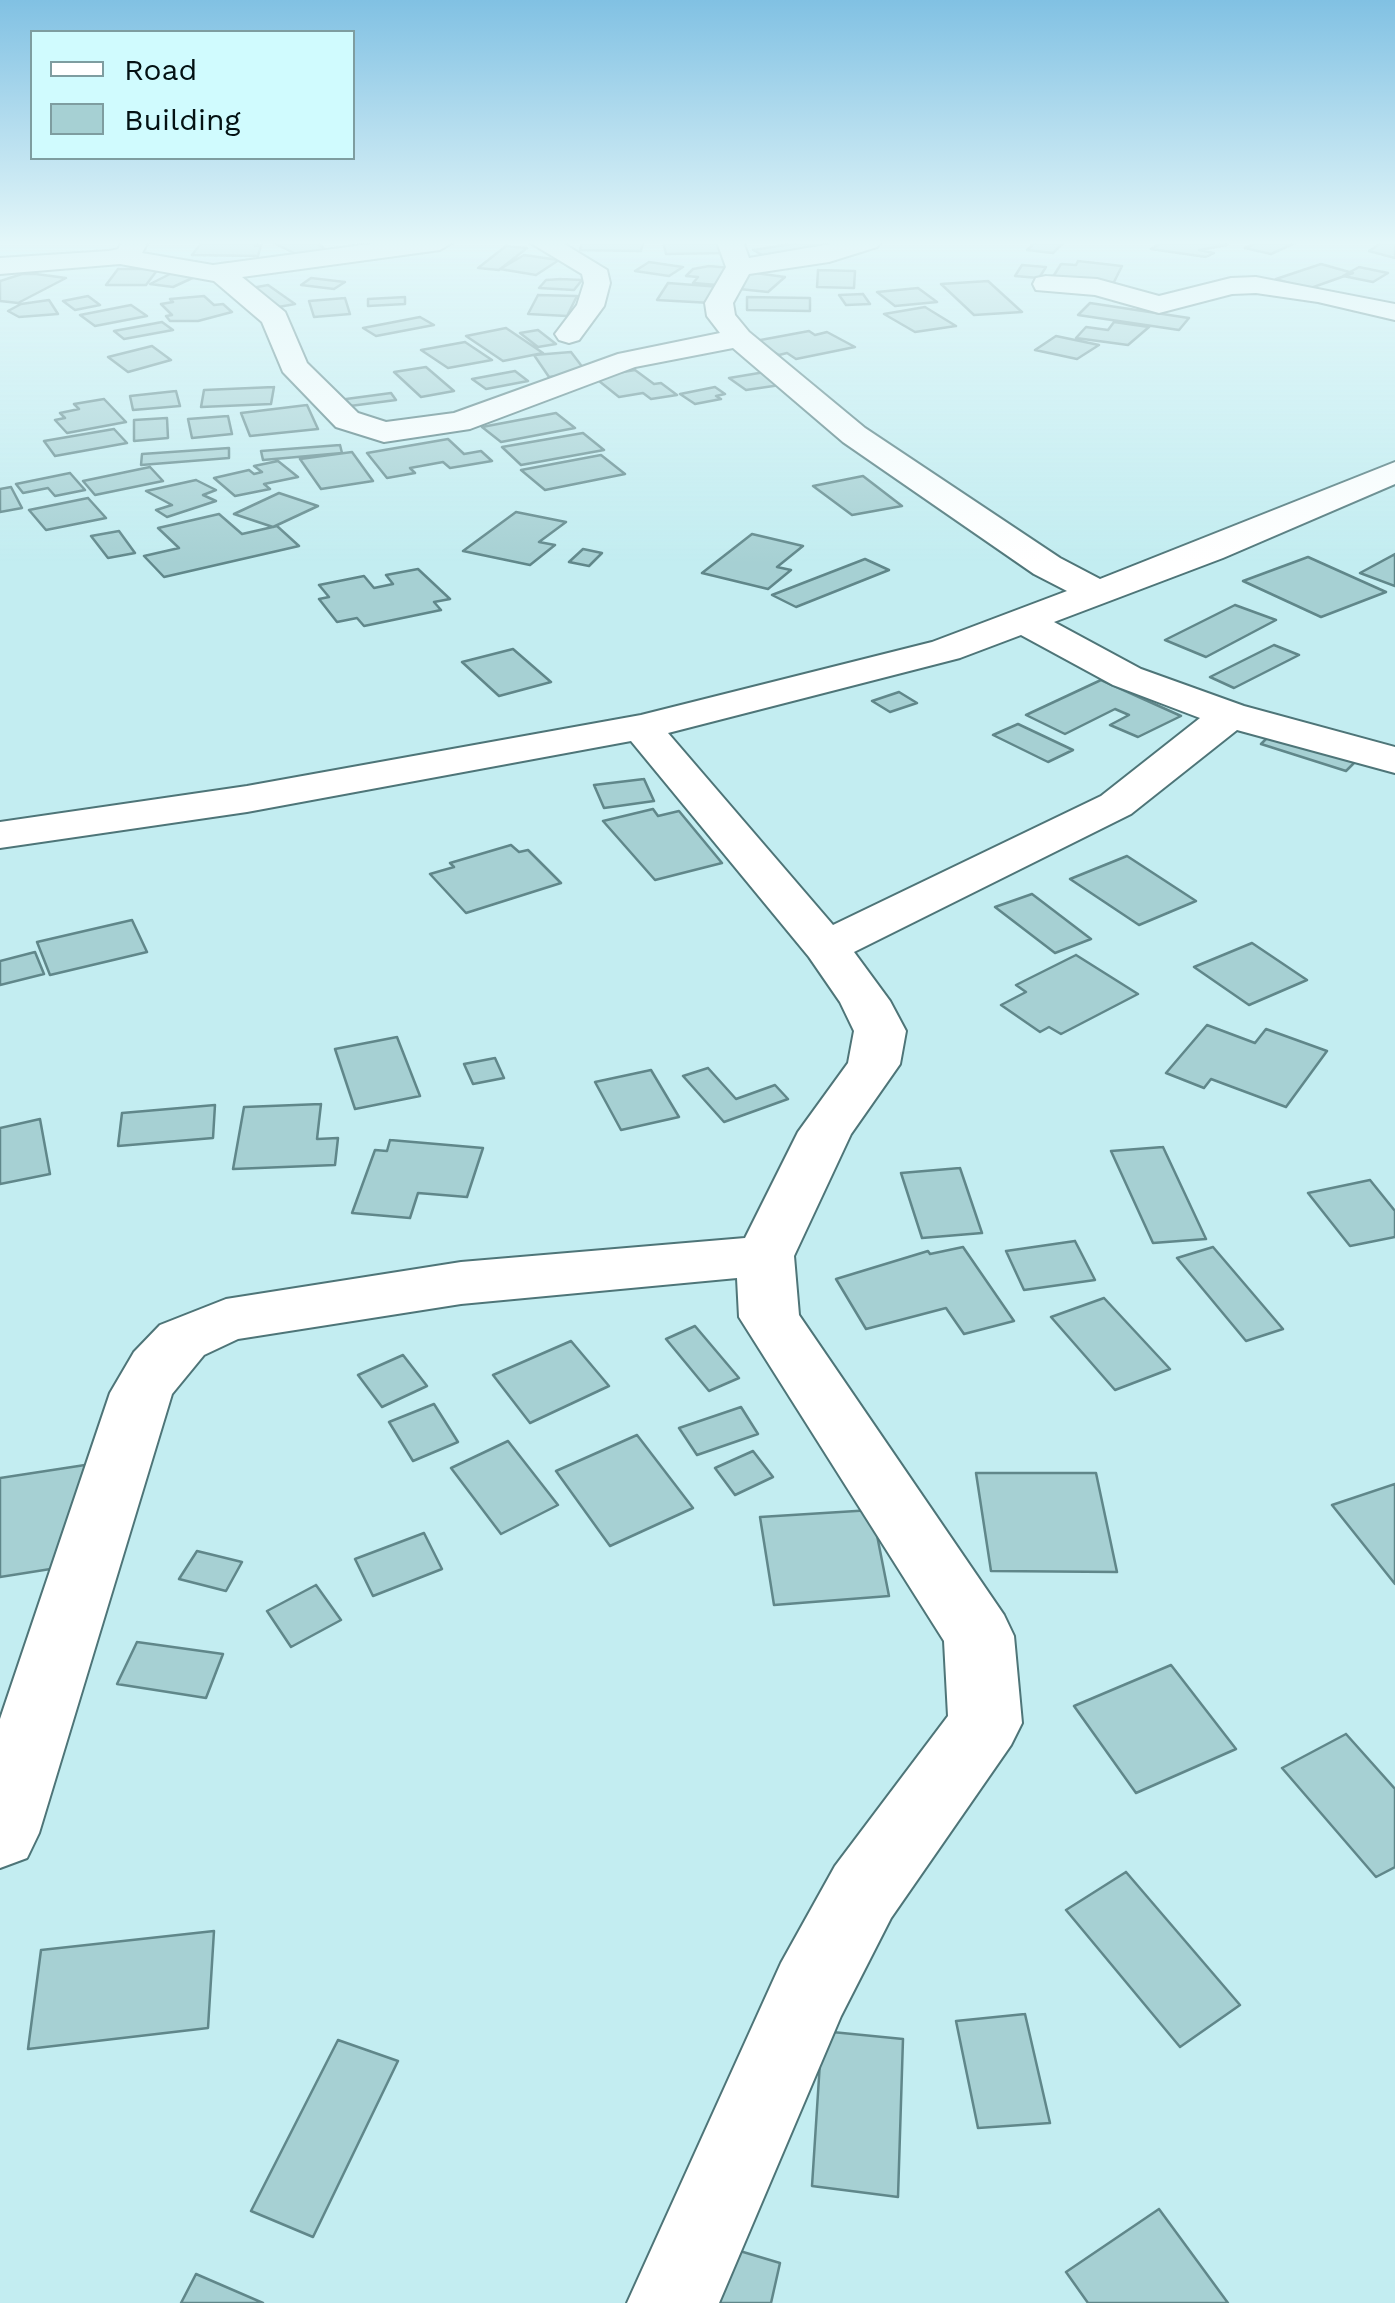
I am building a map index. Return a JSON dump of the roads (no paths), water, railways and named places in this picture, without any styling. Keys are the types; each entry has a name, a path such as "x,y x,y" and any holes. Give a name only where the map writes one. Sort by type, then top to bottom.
{"street":[{"path":"285,349 294,366 346,420 384,432 459,422 628,360 681,349"},
{"path":"753,349 854,435 1047,566 1098,593"},
{"path":"0,835 247,799 641,727 946,650 1210,550 1395,472"},
{"path":"1026,622 1126,676 1230,715 1395,760"},
{"path":"826,947 1116,805 1230,715"},
{"path":"641,727 826,947 865,1001 880,1031 874,1064 824,1132 764,1256 769,1317 978,1636 986,1723 863,1892 810,1991 673,2303"},
{"path":"0,1832 141,1393 156,1368 182,1340 226,1320 462,1283 764,1256"}]}
